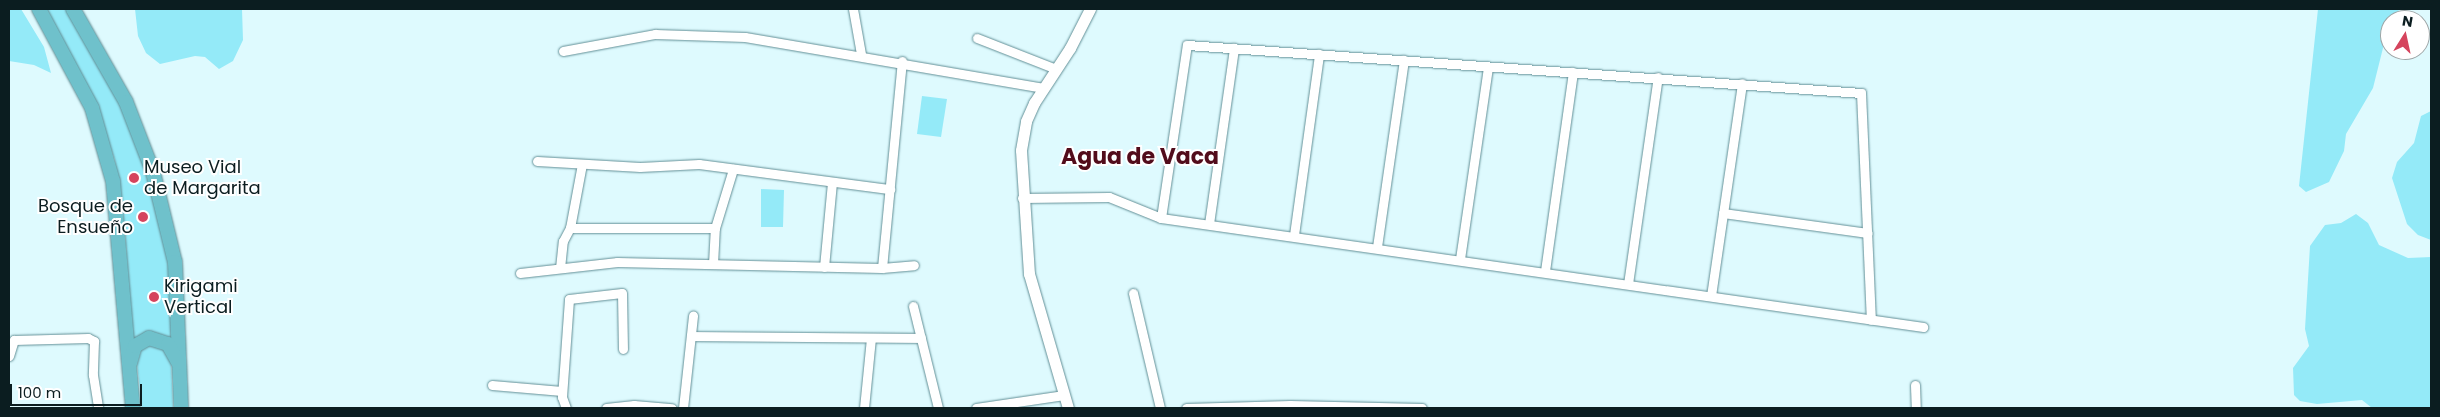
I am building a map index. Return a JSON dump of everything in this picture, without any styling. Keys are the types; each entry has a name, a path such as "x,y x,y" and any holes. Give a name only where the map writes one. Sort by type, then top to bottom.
{"main road":[{"path":"39,9 90,105 113,181 121,248 128,374 133,408"},
{"path":"73,9 126,102 153,172 175,262 181,408"},
{"path":"128,374 135,346 148,338 168,344 180,372"}],"street":[{"path":"853,9 861,54"},
{"path":"1068,408 1029,274 1022,198 1023,133 1034,103 1090,9"},
{"path":"563,51 655,34 688,34 789,42 1044,88"},
{"path":"977,38 1056,69"},
{"path":"1161,218 1187,46 1658,77 1861,93 1872,320"},
{"path":"1209,224 1234,48"},
{"path":"1294,235 1319,54"},
{"path":"1377,247 1404,60"},
{"path":"882,268 902,61"},
{"path":"1460,259 1488,66"},
{"path":"1545,271 1572,72"},
{"path":"1628,284 1658,77"},
{"path":"1711,296 1742,83"},
{"path":"537,162 640,167 699,164 890,189"},
{"path":"560,268 563,241 570,228 582,164"},
{"path":"713,264 715,228 733,169"},
{"path":"824,267 832,182"},
{"path":"1022,198 1109,197 1161,218 1294,235 1923,327"},
{"path":"1723,213 1868,233"},
{"path":"570,228 715,228"},
{"path":"520,272 617,262 882,268 914,265"},
{"path":"566,408 562,404 562,391 569,299 622,293 623,349"},
{"path":"1133,294 1160,408"},
{"path":"913,306 938,408"},
{"path":"683,408 693,316"},
{"path":"691,336 921,338"},
{"path":"9,356 14,340 88,338 94,341 93,375 98,408"},
{"path":"864,408 871,338"},
{"path":"492,385 562,391"},
{"path":"1915,385 1916,408"},
{"path":"976,408 1064,395"},
{"path":"606,408 634,405 672,408"},
{"path":"1186,408 1290,406 1422,408"}],"shaded area":[{"path":"9,9 21,9 44,47 51,73 34,65 9,61"},
{"name":"Museo Vial de Margarita","path":"47,9 68,9 115,91 145,164 169,259 174,340 156,333 132,343 125,227 115,160 95,103"},
{"path":"135,9 242,9 243,40 233,61 219,69 205,57 195,56 160,64 146,53 138,36"},
{"path":"2318,9 2400,9 2380,10 2380,60 2373,88 2346,134 2344,151 2329,182 2306,192 2299,186"},
{"path":"922,96 947,99 941,137 917,134"},
{"path":"2431,111 2431,240 2418,235 2407,224 2392,178 2397,162 2414,143 2421,116"},
{"path":"761,189 784,190 783,227 761,227"},
{"path":"2356,214 2368,223 2379,245 2408,258 2431,257 2431,408 2372,408 2362,400 2317,404 2300,401 2294,395 2293,368 2309,346 2305,329 2310,246 2325,225 2341,223"},
{"path":"148,343 161,344 171,361 173,408 142,408 137,364 142,348"}],"place":[{"name":"Museo Vial de Margarita","path":"134,178"},
{"name":"Bosque de Ensueño","path":"143,217"},
{"name":"Kirigami Vertical","path":"154,297"}],"district":[{"name":"Agua de Vaca","path":"1140,157"}]}
